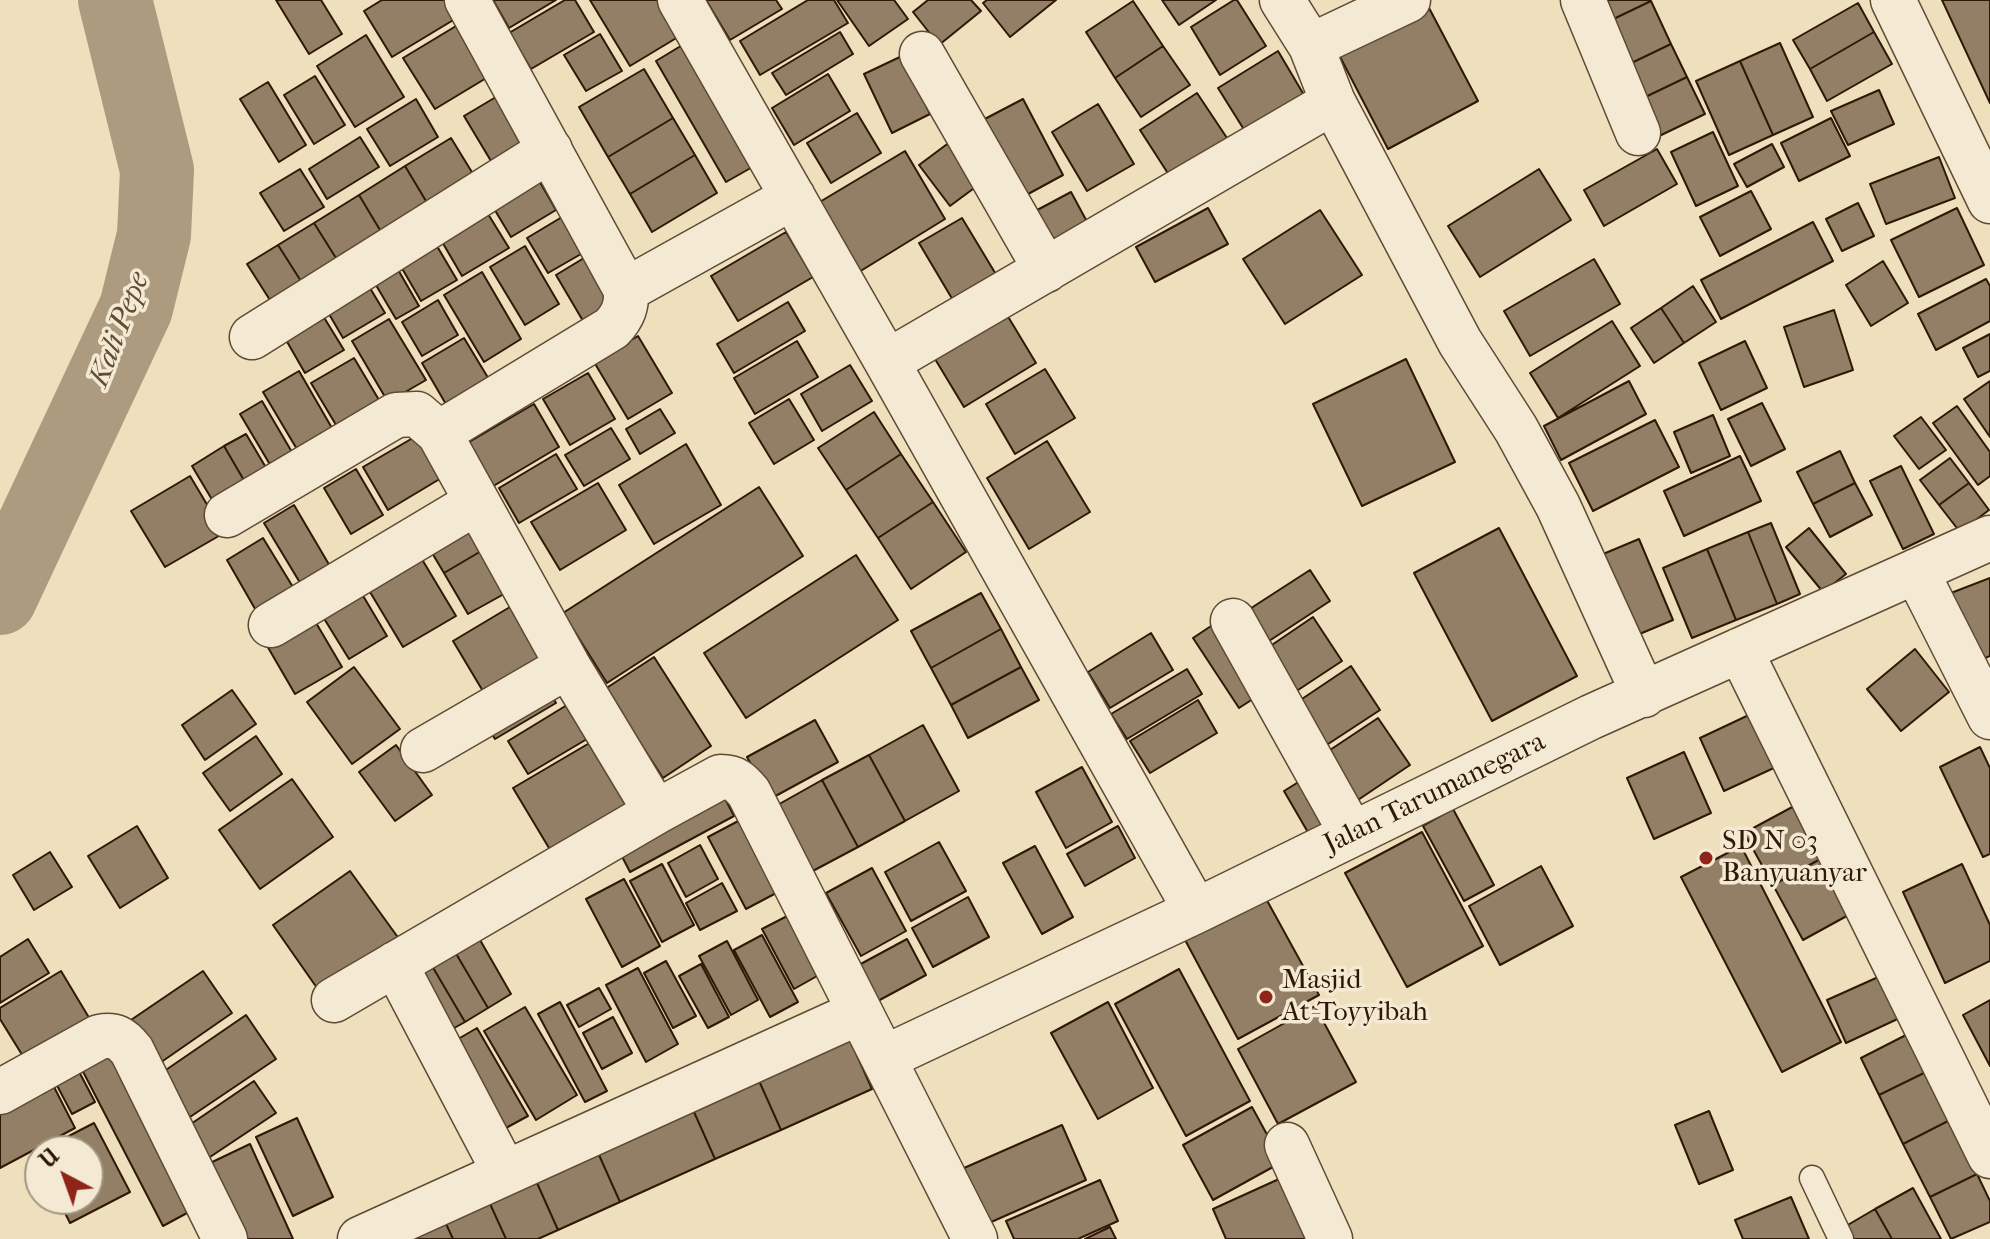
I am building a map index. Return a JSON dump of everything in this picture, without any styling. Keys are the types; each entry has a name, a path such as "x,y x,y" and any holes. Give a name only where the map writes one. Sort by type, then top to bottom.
{"street":[{"path":"439,433 612,328 624,312 626,290 467,0"},
{"path":"680,0 1196,911"},
{"path":"1282,0 1311,46 1333,102 1460,342 1516,429 1558,506 1644,695"},
{"path":"1311,46 1408,0"},
{"path":"1583,0 1638,133"},
{"path":"1893,0 1990,201"},
{"path":"922,54 1046,270"},
{"path":"887,362 1333,102"},
{"path":"252,337 550,150"},
{"path":"626,290 793,197"},
{"path":"227,515 396,415 417,414 439,433 568,666 656,812"},
{"path":"271,625 477,502"},
{"name":"Jalan Tarumanegara","path":"884,1058 1196,911 1591,717 1990,538"},
{"path":"1916,571 1990,717"},
{"path":"1233,621 1352,834"},
{"path":"1740,650 1990,1156"},
{"path":"423,750 568,666"},
{"path":"334,1000 720,777 740,781 749,793 975,1239"},
{"path":"395,964 505,1173"},
{"path":"360,1239 860,1012"},
{"path":"0,1092 99,1037 111,1035 123,1040 132,1051 225,1239"},
{"path":"1287,1145 1330,1239"}],"lane":[{"path":"1812,1178 1841,1239"}],"building":[{"path":"276,0 321,0 342,34 309,54"},
{"path":"382,0 450,0 460,16 392,57 364,11"},
{"path":"493,0 556,0 509,28"},
{"path":"565,0 575,0 594,32 531,69 509,33"},
{"path":"590,0 663,0 683,34 630,66"},
{"path":"706,0 776,0 782,9 730,40"},
{"path":"808,0 834,0 848,23 760,75 740,41"},
{"path":"837,0 894,0 908,19 869,46"},
{"path":"928,0 971,0 981,11 939,45 913,12"},
{"path":"987,0 1056,0 1010,37 983,3"},
{"path":"1162,0 1216,0 1179,25"},
{"path":"1237,0 1266,46 1220,75 1191,27"},
{"path":"1589,0 1650,0 1651,1 1601,25"},
{"path":"1942,0 1990,0 1990,103"},
{"path":"1133,1 1163,46 1115,78 1086,32"},
{"path":"1651,1 1671,44 1621,68 1601,25"},
{"path":"1858,3 1874,32 1810,69 1793,40"},
{"path":"1428,6 1478,101 1388,149 1338,53"},
{"path":"461,23 493,74 435,109 403,58"},
{"path":"840,32 853,54 786,95 772,73"},
{"path":"1874,32 1892,64 1827,101 1810,69"},
{"path":"600,34 622,71 586,91 564,55"},
{"path":"366,35 404,97 355,127 317,66"},
{"path":"1780,43 1813,117 1773,135 1740,61"},
{"path":"684,44 756,165 726,182 656,61"},
{"path":"1671,44 1687,77 1637,101 1621,68"},
{"path":"1163,46 1190,85 1141,117 1115,78"},
{"path":"1278,51 1307,100 1248,136 1218,88"},
{"path":"902,56 930,114 892,133 864,74"},
{"path":"1740,61 1773,135 1729,155 1696,81"},
{"path":"644,69 673,118 608,157 579,107"},
{"path":"828,74 850,111 794,145 772,108"},
{"path":"315,76 345,125 314,144 284,95"},
{"path":"1687,77 1705,114 1655,138 1637,101"},
{"path":"268,82 306,145 279,162 240,99"},
{"path":"1879,90 1894,124 1848,145 1831,111"},
{"path":"1197,93 1227,138 1169,175 1140,130"},
{"path":"501,94 534,149 497,171 464,116"},
{"path":"416,99 438,137 390,166 367,129"},
{"path":"1023,99 1063,175 1019,199 979,122"},
{"path":"1098,104 1134,164 1087,191 1052,132"},
{"path":"857,113 881,153 831,183 807,143"},
{"path":"673,118 695,155 630,194 608,157"},
{"path":"1831,118 1850,156 1799,181 1781,143"},
{"path":"1713,132 1738,186 1696,206 1671,152"},
{"path":"958,136 989,177 950,206 919,165"},
{"path":"360,137 379,167 327,199 309,169"},
{"path":"451,138 478,182 432,211 405,166"},
{"path":"1772,144 1784,167 1747,187 1734,164"},
{"path":"1657,149 1677,184 1604,226 1584,190"},
{"path":"905,151 945,219 859,272 818,203"},
{"path":"695,155 717,193 652,232 630,194"},
{"path":"1939,157 1955,198 1886,224 1870,184"},
{"path":"405,166 432,211 386,240 359,195"},
{"path":"300,169 324,207 284,231 260,193"},
{"path":"1539,169 1571,220 1480,277 1448,226"},
{"path":"533,170 556,210 511,237 487,197"},
{"path":"1751,191 1771,229 1720,256 1700,217"},
{"path":"1071,192 1092,231 1047,255 1026,216"},
{"path":"359,195 386,240 341,266 314,223"},
{"path":"480,201 509,248 462,276 434,228"},
{"path":"1858,203 1874,236 1842,251 1826,219"},
{"path":"1208,208 1228,244 1155,282 1136,247"},
{"path":"1957,208 1984,265 1919,297 1891,240"},
{"path":"1320,210 1362,275 1285,324 1243,259"},
{"path":"567,214 588,250 548,273 527,238"},
{"path":"962,218 1000,281 957,307 919,243"},
{"path":"1813,222 1833,261 1721,319 1701,280"},
{"path":"314,223 341,266 306,289 278,245"},
{"path":"786,232 813,277 738,321 711,276"},
{"path":"431,236 457,280 421,301 396,258"},
{"path":"278,245 306,289 275,308 247,264"},
{"path":"525,246 559,304 525,325 490,267"},
{"path":"584,258 615,309 586,326 556,275"},
{"path":"1594,259 1620,304 1530,356 1504,311"},
{"path":"393,261 419,306 396,319 370,275"},
{"path":"1883,261 1908,303 1871,326 1846,285"},
{"path":"482,272 521,339 484,362 444,295"},
{"path":"364,278 385,313 343,338 322,302"},
{"path":"1986,279 1990,286 1990,321 1936,350 1918,314"},
{"path":"1693,286 1716,322 1684,343 1661,308"},
{"path":"438,300 458,335 422,356 402,322"},
{"path":"788,302 805,331 734,373 717,344"},
{"path":"1661,308 1684,343 1654,363 1631,328"},
{"path":"1004,310 1036,363 964,407 932,354"},
{"path":"1834,310 1853,370 1804,387 1784,327"},
{"path":"320,311 344,350 305,373 282,333"},
{"path":"389,319 426,380 388,402 352,341"},
{"path":"1612,321 1640,366 1558,418 1530,373"},
{"path":"1990,334 1990,371 1978,377 1963,348"},
{"path":"638,336 672,393 628,419 594,362"},
{"path":"464,338 490,381 447,406 422,363"},
{"path":"797,341 818,377 755,414 734,378"},
{"path":"1745,341 1767,388 1721,410 1699,363"},
{"path":"354,358 385,410 342,435 311,383"},
{"path":"1406,359 1455,462 1362,506 1313,404"},
{"path":"850,365 872,401 822,431 801,394"},
{"path":"1045,369 1075,418 1015,454 986,404"},
{"path":"299,371 336,435 301,456 263,392"},
{"path":"588,373 615,419 570,445 543,399"},
{"path":"1629,381 1646,414 1561,460 1544,426"},
{"path":"1990,381 1990,437 1964,399"},
{"path":"789,399 814,440 774,464 749,423"},
{"path":"262,401 296,459 275,473 240,414"},
{"path":"1762,403 1785,449 1751,466 1728,419"},
{"path":"534,404 559,447 490,488 464,445"},
{"path":"1957,406 1990,452 1990,476 1978,485 1933,423"},
{"path":"660,409 675,433 640,454 626,429"},
{"path":"874,412 901,454 846,490 818,448"},
{"path":"1713,415 1730,456 1691,473 1674,432"},
{"path":"1921,417 1946,450 1919,469 1894,436"},
{"path":"1655,420 1679,467 1593,511 1569,463"},
{"path":"611,428 630,459 584,486 565,455"},
{"path":"246,434 271,476 249,489 224,446"},
{"path":"418,435 443,477 388,510 363,467"},
{"path":"1047,441 1090,512 1029,549 987,478"},
{"path":"686,444 721,505 654,544 619,485"},
{"path":"224,446 249,489 217,508 192,466"},
{"path":"1840,451 1855,483 1813,504 1797,472"},
{"path":"556,454 577,489 519,523 499,488"},
{"path":"901,454 933,502 878,538 846,490"},
{"path":"1740,456 1761,501 1684,536 1664,491"},
{"path":"1950,458 1969,483 1939,505 1920,480"},
{"path":"1901,466 1934,534 1903,549 1870,481"},
{"path":"356,469 383,515 351,534 324,488"},
{"path":"190,476 224,533 165,567 131,511"},
{"path":"598,483 626,530 560,570 531,522"},
{"path":"1855,483 1872,515 1830,537 1813,504"},
{"path":"1969,483 1989,510 1960,532 1939,505"},
{"path":"759,487 803,556 607,683 563,613"},
{"path":"933,502 966,552 911,589 878,538"},
{"path":"294,505 334,573 305,591 264,523"},
{"path":"469,514 488,547 444,573 425,541"},
{"path":"1771,523 1800,594 1777,604 1748,532"},
{"path":"1499,528 1577,676 1492,721 1414,573"},
{"path":"1809,528 1846,574 1823,592 1786,547"},
{"path":"1748,532 1777,604 1736,620 1707,549"},
{"path":"263,538 296,592 258,614 227,560"},
{"path":"1639,539 1673,620 1630,638 1596,557"},
{"path":"488,547 513,589 468,614 444,573"},
{"path":"1707,549 1736,620 1692,638 1663,568"},
{"path":"417,551 456,616 403,647 364,582"},
{"path":"856,555 898,620 746,718 704,653"},
{"path":"1310,570 1330,601 1266,643 1245,612"},
{"path":"1990,578 1990,656 1978,661 1951,593"},
{"path":"359,589 387,636 349,659 320,612"},
{"path":"981,593 1001,629 931,668 911,631"},
{"path":"520,601 557,663 490,703 453,641"},
{"path":"312,616 342,667 295,694 266,644"},
{"path":"1313,617 1342,661 1292,694 1263,651"},
{"path":"1223,618 1270,688 1239,708 1193,638"},
{"path":"1001,629 1021,667 951,705 931,668"},
{"path":"1151,633 1173,670 1110,708 1088,672"},
{"path":"1915,649 1949,692 1901,731 1867,689"},
{"path":"654,657 711,746 663,778 605,689"},
{"path":"1351,666 1380,710 1319,750 1290,707"},
{"path":"354,667 400,729 352,764 307,702"},
{"path":"1021,667 1039,700 968,738 951,705"},
{"path":"1187,669 1202,694 1127,739 1111,714"},
{"path":"545,684 556,703 495,739 484,721"},
{"path":"232,690 256,724 205,760 182,725"},
{"path":"1198,700 1217,733 1150,773 1130,741"},
{"path":"567,705 587,739 528,774 508,741"},
{"path":"1751,714 1776,767 1724,791 1700,738"},
{"path":"1378,718 1410,765 1352,804 1321,756"},
{"path":"815,720 838,762 770,799 747,757"},
{"path":"923,725 959,791 905,821 869,755"},
{"path":"256,736 282,774 230,811 203,773"},
{"path":"598,738 639,808 555,858 513,788"},
{"path":"396,745 432,795 395,821 359,772"},
{"path":"1980,747 1990,768 1990,854 1983,857 1940,767"},
{"path":"1684,752 1711,813 1654,839 1627,778"},
{"path":"869,755 905,821 858,847 822,780"},
{"path":"1082,767 1112,822 1066,848 1036,792"},
{"path":"1313,773 1343,823 1313,841 1284,791"},
{"path":"292,779 333,837 260,889 219,830"},
{"path":"822,780 858,847 809,873 774,807"},
{"path":"718,785 734,816 630,872 614,841"},
{"path":"1796,805 1824,857 1773,885 1744,833"},
{"path":"1453,809 1494,885 1464,901 1423,826"},
{"path":"742,819 780,891 746,909 708,837"},
{"path":"137,826 168,878 120,908 88,856"},
{"path":"1118,826 1135,858 1085,886 1067,854"},
{"path":"1422,832 1483,946 1407,987 1345,873"},
{"path":"939,842 966,891 911,921 885,872"},
{"path":"700,845 718,879 686,897 668,863"},
{"path":"1035,846 1073,917 1042,934 1003,863"},
{"path":"1741,846 1841,1042 1782,1072 1681,877"},
{"path":"50,852 72,887 34,910 13,875"},
{"path":"1824,857 1854,912 1803,940 1773,885"},
{"path":"662,864 694,925 662,942 630,881"},
{"path":"1962,864 1990,925 1990,961 1945,983 1903,892"},
{"path":"1541,866 1573,926 1500,965 1469,906"},
{"path":"872,868 906,931 861,956 826,893"},
{"path":"350,871 402,943 324,998 273,925"},
{"path":"624,879 660,946 622,967 586,899"},
{"path":"722,883 737,911 700,930 686,903"},
{"path":"1264,895 1319,995 1238,1039 1184,938"},
{"path":"968,897 989,937 933,967 912,928"},
{"path":"795,912 826,971 794,989 762,929"},
{"path":"472,926 511,994 488,1008 448,940"},
{"path":"762,935 798,1002 770,1017 734,950"},
{"path":"28,939 49,973 0,1003 0,957"},
{"path":"907,939 926,975 876,1002 857,966"},
{"path":"448,940 488,1008 465,1022 425,954"},
{"path":"727,941 758,1000 731,1015 699,956"},
{"path":"425,954 465,1022 447,1032 407,964"},
{"path":"666,961 696,1016 673,1028 644,973"},
{"path":"701,964 729,1017 708,1028 679,976"},
{"path":"638,968 678,1044 646,1062 606,985"},
{"path":"1179,969 1250,1101 1186,1136 1115,1004"},
{"path":"61,971 94,1026 29,1066 0,1019 0,1008"},
{"path":"203,971 232,1013 157,1065 128,1022"},
{"path":"1885,974 1904,1016 1846,1043 1827,1000"},
{"path":"599,988 611,1009 579,1027 567,1005"},
{"path":"1990,1000 1990,1066 1963,1015"},
{"path":"560,1002 607,1091 585,1102 538,1014"},
{"path":"1108,1002 1153,1088 1098,1119 1051,1033"},
{"path":"1315,1006 1356,1082 1278,1124 1238,1049"},
{"path":"525,1007 577,1095 536,1120 484,1031"},
{"path":"246,1015 276,1059 190,1117 160,1074"},
{"path":"613,1017 632,1053 602,1069 583,1033"},
{"path":"477,1028 528,1116 504,1129 453,1042"},
{"path":"847,1033 872,1089 781,1130 756,1074"},
{"path":"1906,1035 1926,1072 1879,1095 1861,1058"},
{"path":"115,1042 200,1206 163,1226 78,1062"},
{"path":"75,1064 95,1102 72,1114 52,1076"},
{"path":"1926,1072 1950,1120 1903,1144 1879,1095"},
{"path":"756,1074 781,1130 715,1159 690,1103"},
{"path":"254,1081 276,1113 207,1159 185,1128"},
{"path":"53,1085 75,1128 62,1135 24,1135 24,1155 0,1168 0,1113"},
{"path":"690,1103 715,1159 620,1202 595,1146"},
{"path":"1252,1107 1282,1162 1213,1200 1183,1145"},
{"path":"1709,1111 1733,1170 1699,1184 1675,1125"},
{"path":"297,1118 333,1197 293,1216 256,1137"},
{"path":"1950,1120 1977,1174 1930,1197 1903,1144"},
{"path":"94,1123 100,1135 71,1135"},
{"path":"1062,1125 1086,1180 989,1223 964,1168"},
{"path":"104,1142 130,1192 104,1205"},
{"path":"250,1144 293,1239 239,1239 206,1165"},
{"path":"595,1146 620,1202 558,1230 533,1174"},
{"path":"533,1174 558,1230 538,1239 506,1239 486,1195"},
{"path":"1290,1174 1319,1239 1226,1239 1213,1209"},
{"path":"1977,1174 1990,1201 1990,1222 1951,1239 1930,1197"},
{"path":"1100,1180 1118,1221 1078,1239 1014,1239 1006,1221"},
{"path":"1913,1188 1941,1239 1892,1239 1875,1209"},
{"path":"486,1195 506,1239 453,1239 442,1215"},
{"path":"1791,1197 1809,1239 1743,1239 1735,1220"},
{"path":"1875,1209 1892,1239 1854,1239 1846,1226"},
{"path":"66,1215 85,1215 70,1223"},
{"path":"442,1215 453,1239 387,1239"},
{"path":"1110,1227 1116,1239 1085,1239"}],"waterway":[{"name":"Kali Pepe","path":"0,598 136,308 154,235 157,170 115,0"}],"place":[{"name":"SD N 03 Banyuanyar","path":"1706,858"},
{"name":"Masjid At-Toyyibah","path":"1266,997"}]}
